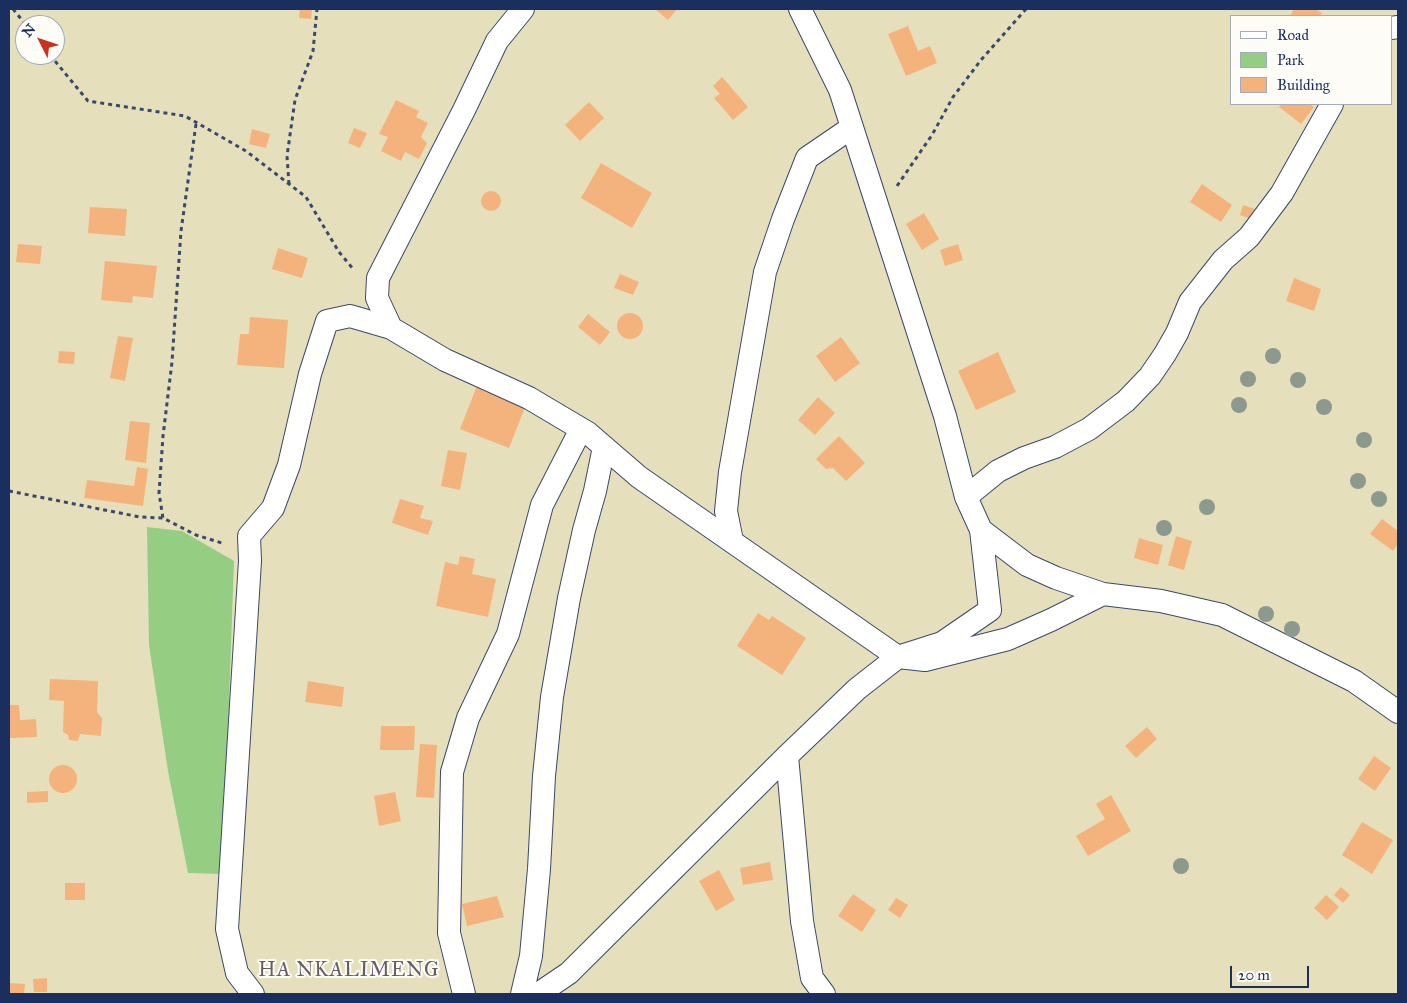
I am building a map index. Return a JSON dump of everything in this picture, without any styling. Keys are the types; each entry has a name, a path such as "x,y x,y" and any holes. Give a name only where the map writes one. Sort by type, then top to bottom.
{"street":[{"path":"391,328 377,298 378,278 497,41 523,9"},
{"path":"538,994 569,973 857,689 898,656 942,643 990,610 981,530 966,497 945,416 840,90 800,9"},
{"path":"966,497 998,471 1024,458 1054,447 1089,429 1126,402 1150,376 1165,354 1177,333 1190,302 1223,260 1249,238 1282,193 1331,105"},
{"path":"732,541 726,511 730,472 764,272 807,158 851,128"},
{"path":"252,994 237,973 227,929 250,561 249,536 273,508 289,464 310,374 327,321 350,316 391,328 445,360 528,398 581,429 639,477 898,656 925,660 1008,639 1103,594"},
{"path":"464,994 449,933 452,772 468,718 508,634 542,504 581,429"},
{"path":"522,994 531,956 539,870 544,776 552,697 569,598 604,447"},
{"path":"981,530 1027,565 1056,578 1103,594 1161,601 1222,615 1354,681 1398,712"},
{"path":"787,756 802,921 812,978 824,994"}],"path":[{"path":"289,184 287,156 295,100 313,50 317,9"},
{"path":"879,214 932,135 954,97 981,60 1026,9"},
{"path":"58,65 88,101 185,116 246,151 306,197 339,252 377,298"},
{"path":"163,518 159,493 163,436 172,362 181,231 196,124"},
{"path":"9,491 140,516 163,518 196,535 228,545 250,561"}],"green space":[{"path":"147,527 182,531 234,561 223,874 188,873 168,771 149,645"}],"building":[{"path":"300,9 312,9 311,19 299,18"},
{"path":"655,9 677,9 668,20"},
{"path":"1294,9 1315,9 1322,13 1321,15 1291,15"},
{"path":"908,26 918,51 930,46 937,63 906,76 888,34"},
{"path":"722,77 748,107 733,120 714,98 720,94 713,86"},
{"path":"396,100 419,111 416,117 428,123 421,137 427,143 419,159 405,152 401,161 381,151 388,137 379,134"},
{"path":"589,102 604,118 580,141 565,125"},
{"path":"1280,105 1311,105 1314,107 1301,124 1279,107"},
{"path":"354,128 367,133 360,148 348,143"},
{"path":"252,129 270,134 266,148 249,144"},
{"path":"601,163 652,193 632,228 581,198"},
{"path":"1202,184 1232,205 1221,222 1190,202"},
{"path":"491,191 498,194 501,201 498,208 491,211 484,208 481,201 484,194"},
{"path":"1243,205 1255,209 1251,219 1240,215"},
{"path":"90,207 127,209 125,236 88,233"},
{"path":"924,213 939,239 922,250 906,224"},
{"path":"18,244 42,246 40,264 16,262"},
{"path":"958,244 963,260 945,266 940,250"},
{"path":"278,248 308,258 302,278 272,269"},
{"path":"105,261 157,266 153,298 133,296 132,303 101,300"},
{"path":"620,274 639,282 633,295 614,288"},
{"path":"1294,278 1321,289 1314,311 1286,301"},
{"path":"630,313 640,316 643,326 640,336 630,339 620,336 617,326 620,316"},
{"path":"588,314 610,332 600,345 578,327"},
{"path":"250,317 288,320 284,368 237,365 240,334 249,334"},
{"path":"118,336 133,338 125,381 110,378"},
{"path":"841,337 860,363 835,382 816,356"},
{"path":"59,351 75,352 74,364 58,363"},
{"path":"998,352 1016,392 976,410 958,371"},
{"path":"477,386 526,405 509,448 460,429"},
{"path":"818,397 835,413 815,435 798,420"},
{"path":"130,421 150,423 146,463 125,460"},
{"path":"839,436 865,463 846,481 833,468 826,469 816,459"},
{"path":"448,450 467,453 460,490 441,486"},
{"path":"137,467 148,469 143,506 84,498 87,480 134,486"},
{"path":"400,499 424,506 420,518 433,521 428,535 392,523"},
{"path":"1382,519 1398,531 1398,544 1393,551 1370,534"},
{"path":"1176,536 1192,541 1184,570 1168,565"},
{"path":"1139,538 1163,545 1158,565 1134,558"},
{"path":"460,556 475,559 472,574 496,579 488,617 436,606 445,562 458,565"},
{"path":"758,613 769,620 772,616 806,638 782,675 737,646"},
{"path":"50,679 98,681 97,712 102,718 101,736 80,734 78,741 69,740 68,735 63,732 64,701 49,700"},
{"path":"308,681 344,687 342,707 305,702"},
{"path":"9,705 19,705 20,720 36,719 37,737 9,738"},
{"path":"381,726 415,726 414,750 380,750"},
{"path":"1147,727 1157,739 1136,758 1125,746"},
{"path":"420,744 437,745 434,798 416,797"},
{"path":"1374,756 1391,768 1375,791 1358,779"},
{"path":"63,765 73,769 77,779 73,789 63,793 53,789 49,779 53,769"},
{"path":"48,791 48,802 27,803 27,792"},
{"path":"395,792 401,821 379,826 374,796"},
{"path":"1111,795 1131,831 1088,856 1076,836 1105,819 1096,804"},
{"path":"1362,822 1393,840 1372,874 1342,855"},
{"path":"770,862 773,880 743,885 740,868"},
{"path":"719,870 735,900 716,911 699,881"},
{"path":"65,883 85,883 85,900 65,900"},
{"path":"1341,887 1350,895 1343,903 1334,895"},
{"path":"853,894 876,910 862,932 838,916"},
{"path":"1326,895 1339,907 1327,920 1314,908"},
{"path":"497,896 504,917 467,926 462,904"},
{"path":"896,898 908,905 900,918 888,910"},
{"path":"47,978 47,992 34,992 33,979"},
{"path":"9,983 25,984 24,994 9,994"}],"district":[{"name":"HA NKALIMENG","path":"349,971"}]}
